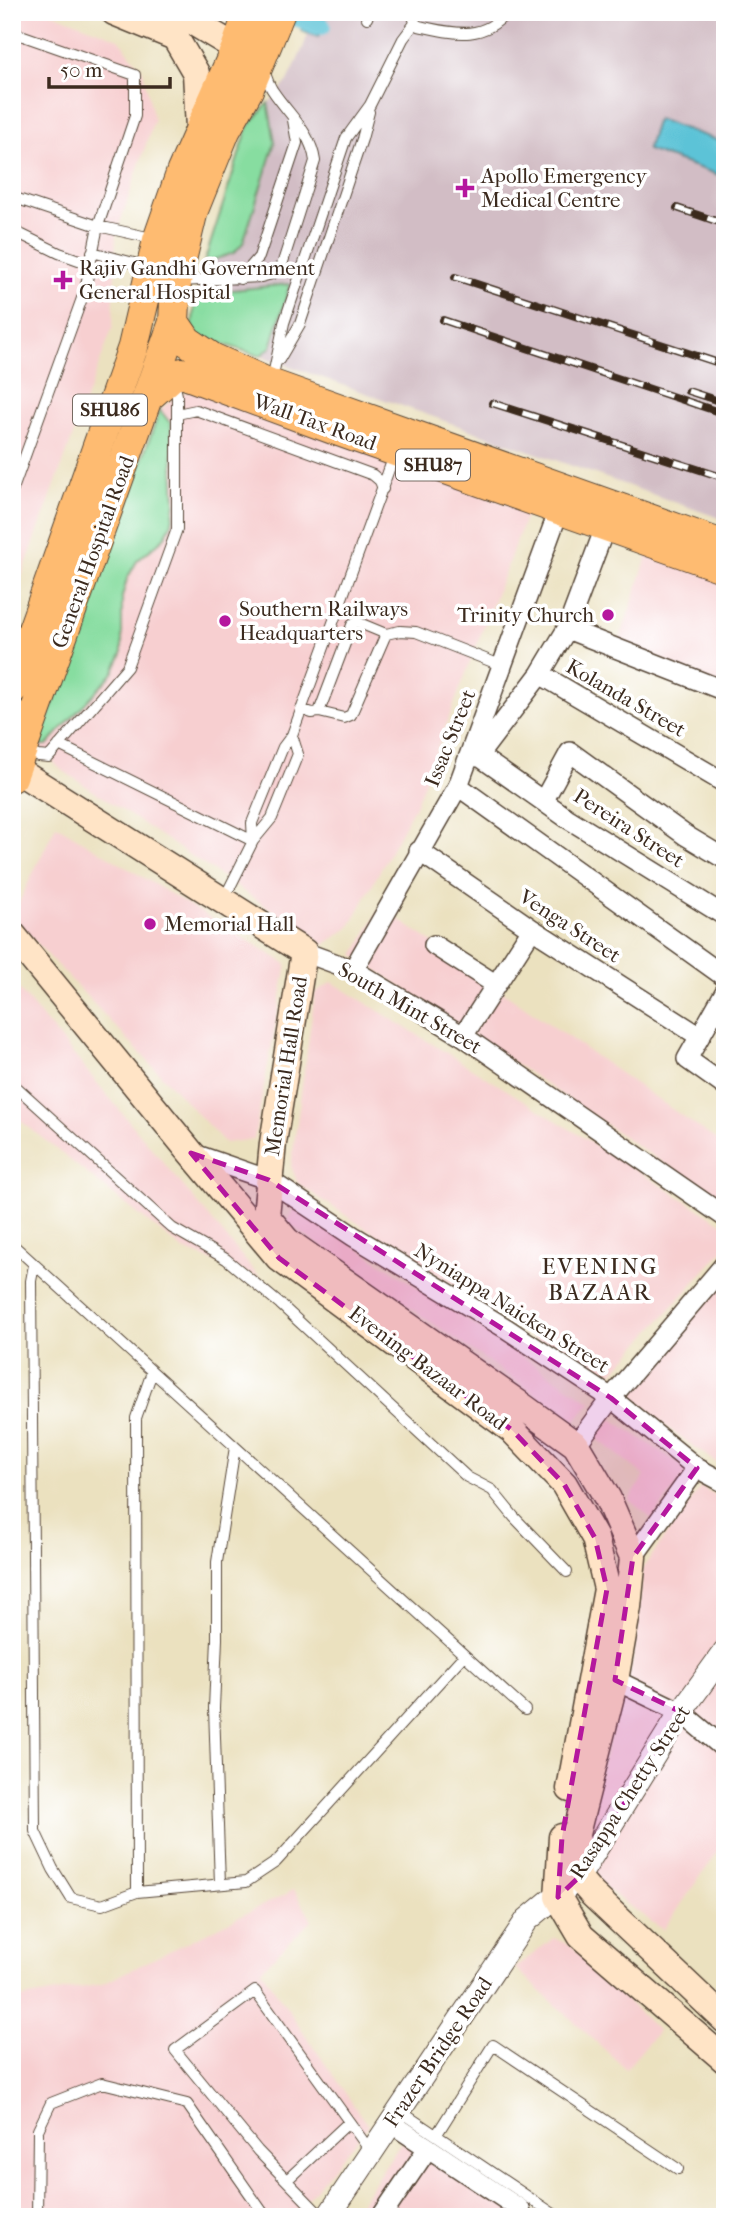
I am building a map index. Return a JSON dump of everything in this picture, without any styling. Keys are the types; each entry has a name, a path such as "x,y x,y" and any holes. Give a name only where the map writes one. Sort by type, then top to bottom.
{"main road":[{"path":"114,12 179,24 256,33"},
{"path":"179,24 197,73 199,128"},
{"name":"General Hospital Road","path":"12,689 162,263 199,128 256,33"},
{"name":"General Hospital Road","path":"17,765 174,322 162,263 193,210 225,131 248,90 256,33"},
{"name":"Wall Tax Road","path":"174,322 187,341 212,358 273,375 725,546"},
{"name":"Wall Tax Road","path":"173,376 182,373 725,568"},
{"path":"148,397 173,376"},
{"name":"South Mint Street","path":"17,765 222,902 304,952"},
{"name":"Evening Bazaar Road","path":"12,934 279,1258 449,1369 576,1445 608,1499 633,1557 628,1607 615,1680 576,1834 578,1878"},
{"name":"Memorial Hall Road","path":"266,1216 269,1180 304,952"},
{"name":"Evening Bazaar Road","path":"266,1216 287,1241 449,1369 512,1430 564,1484 595,1538 607,1589 562,1837 558,1897"},
{"path":"578,1878 592,1895 725,2020"},
{"path":"558,1897 581,1936 725,2060"}],"street":[{"name":"Issac Street","path":"353,970 473,760 503,666 559,510"},
{"path":"473,760 540,674 568,629 606,526"},
{"path":"568,629 725,691"},
{"name":"Kolanda Street","path":"540,674 725,783"},
{"path":"544,800 570,752 685,835 725,859"},
{"name":"Pereira Street","path":"473,760 544,800 567,818 725,916"},
{"path":"458,786 725,977"},
{"name":"Venga Street","path":"419,851 532,929 699,1035"},
{"path":"463,1036 532,929"},
{"path":"434,945 495,984"},
{"name":"South Mint Street","path":"304,952 353,970 463,1036 725,1217"},
{"path":"725,992 687,1059 725,1086"},
{"name":"Memorial Hall Road","path":"191,1153 269,1180"},
{"name":"Nyniappa Naicken Street","path":"269,1180 353,1236 507,1329 611,1398 697,1468 725,1483"},
{"path":"576,1445 611,1398 725,1265"},
{"path":"633,1557 697,1468"},
{"name":"Rasappa Chetty Street","path":"558,1897 578,1878 681,1712 725,1651"},
{"path":"615,1680 681,1712 725,1749"},
{"name":"Frazer Bridge Road","path":"328,2217 527,1920 558,1897"},
{"path":"395,2117 433,2141 520,2209 522,2217"},
{"path":"381,2217 433,2141"}],"lane":[{"path":"412,12 415,23"},
{"path":"415,23 443,31 484,32 507,12"},
{"path":"273,375 284,323 346,138 370,105 403,39 415,23"},
{"path":"12,32 135,75 135,116 98,226 85,290 12,492"},
{"path":"92,252 240,279 272,274 282,265 316,161 313,147 292,113 272,90 256,33"},
{"path":"273,375 300,324 362,139 370,105"},
{"path":"240,279 259,257 297,143 292,113"},
{"path":"12,197 98,226 162,263"},
{"path":"12,230 59,253 90,264"},
{"path":"17,765 38,756 48,757 127,667 177,530 177,395 173,376"},
{"path":"177,414 196,410 373,475 380,481 383,489"},
{"path":"253,841 252,823 283,747 292,735 302,709 395,451"},
{"path":"319,712 352,625 357,622 386,634 416,632 503,666"},
{"path":"302,709 344,718 351,715 386,634"},
{"path":"222,902 253,841 272,818 298,754 292,735"},
{"path":"59,745 253,841"},
{"path":"12,1083 172,1228 226,1259 280,1304 467,1477 492,1490 567,1572"},
{"path":"12,1244 525,1710"},
{"path":"34,1265 35,1830 53,1869 71,1898 102,1905 137,1892 246,1882 276,1863 464,1655"},
{"path":"137,1892 136,1418 152,1372"},
{"path":"220,1884 214,1708 217,1562 235,1447"},
{"path":"322,2217 258,2151 175,2050 256,1991 371,2152"},
{"path":"558,2217 433,2141 494,2045 678,2169"},
{"path":"37,2217 38,2130 51,2103 102,2083 187,2104 266,2217"},
{"path":"286,2180 349,2122"}],"highlighted area":[{"path":"191,1153 269,1180 611,1398 697,1468 633,1557 615,1680 681,1712 578,1878 558,1897 562,1837 607,1589 595,1538 564,1484 512,1430 279,1258"}],"shaded area":[{"name":"Rajiv Gandhi Government General Hospital","path":"12,12 50,12 119,39 143,71 154,120 116,235 113,326 12,603"},
{"path":"316,12 725,12 725,520 249,354 192,317 204,263 248,127 288,81"},
{"path":"197,389 528,511 416,804 349,928 324,945 59,768 38,745 160,410 177,395"},
{"path":"650,548 725,577 725,692 617,648"},
{"path":"56,825 287,964 254,1139 225,1143 12,917"},
{"path":"381,907 725,1146 725,1205 354,955"},
{"path":"12,981 260,1278 183,1250 12,1114"},
{"path":"332,982 725,1225 725,1248 603,1384 298,1184 291,1166 315,993"},
{"path":"296,1207 591,1402 575,1421 287,1223"},
{"path":"725,1277 725,1468 724,1468 621,1395"},
{"path":"612,1419 688,1470 652,1519 629,1500 645,1476 595,1437"},
{"path":"701,1486 725,1502 725,1842 663,1930 599,1884 586,1822 633,1659 643,1568"},
{"path":"294,1890 312,1920 261,1970 368,2126 292,2217 22,2217 12,2191 12,2000 102,1984"},
{"path":"554,1938 571,1946 658,2031 626,2069 515,1968"},
{"path":"405,2136 531,2217 351,2217"}],"green space":[{"path":"268,103 275,142 243,243 234,253 204,263 248,127"},
{"path":"290,284 271,347 260,356 198,336 192,328 196,294"},
{"path":"160,410 171,424 175,503 172,523 164,538 137,561 127,579 122,597 122,654 113,673 47,745 38,745"}],"water":[{"path":"308,12 327,12 318,37 301,31"},
{"path":"657,119 725,143 725,177 647,150"}],"waterway":[{"path":"279,12 322,26"}],"railway":[{"path":"677,208 725,224"},
{"path":"455,277 725,365"},
{"path":"443,320 725,414"},
{"path":"688,391 725,403"},
{"path":"492,403 725,478"}],"place":[{"name":"Apollo Emergency Medical Centre","path":"465,188"},
{"name":"Rajiv Gandhi Government General Hospital","path":"63,280"},
{"name":"Trinity Church","path":"608,615"},
{"name":"Southern Railways Headquarters","path":"225,621"},
{"name":"Memorial Hall","path":"150,924"}],"district":[{"name":"EVENING BAZAAR","path":"600,1279"}]}
